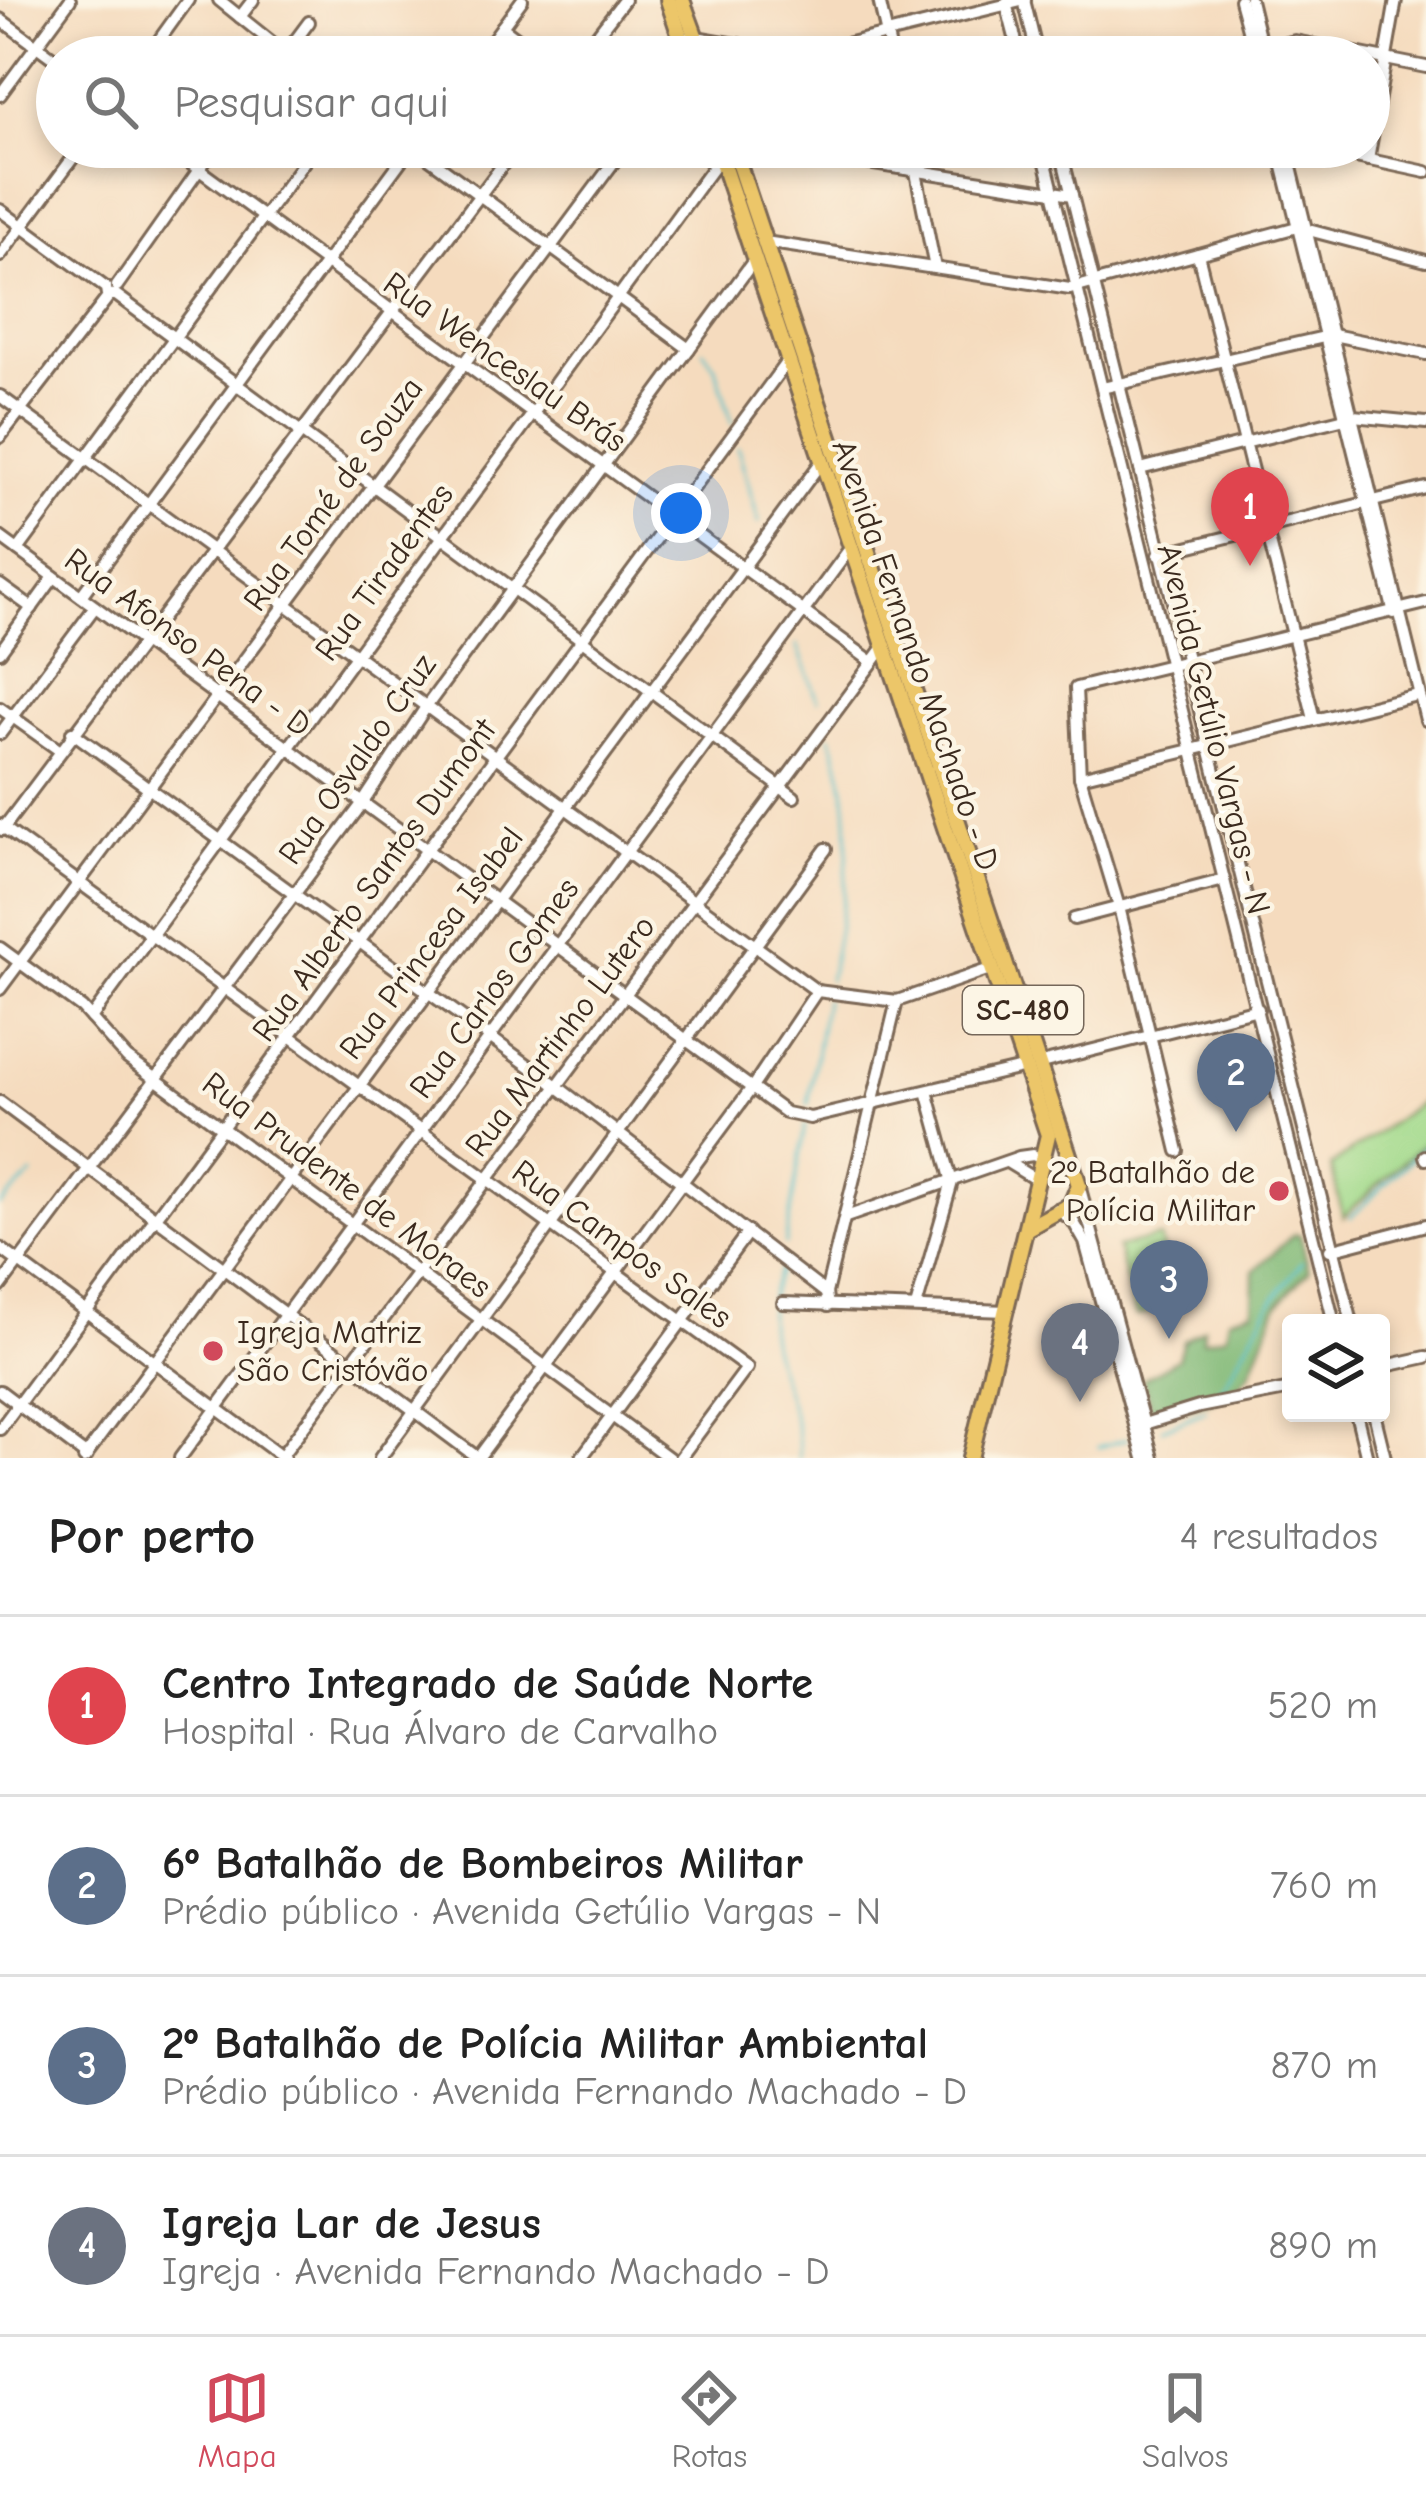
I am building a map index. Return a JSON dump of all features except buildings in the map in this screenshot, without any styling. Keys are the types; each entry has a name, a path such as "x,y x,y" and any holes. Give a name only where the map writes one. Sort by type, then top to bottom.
{"main road":[{"path":"668,0 687,36"},
{"path":"682,0 688,36"},
{"name":"Avenida Fernando Machado - D","path":"730,168 754,259 850,548 935,747 983,889 1000,966"},
{"name":"Avenida Fernando Machado - D","path":"733,168 765,242 859,521 919,751 1078,1182"},
{"path":"835,497 849,521 859,521"},
{"path":"919,751 935,747"},
{"name":"Avenida Fernando Machado - D","path":"970,1458 1037,1185 1050,1163 1033,1065"},
{"path":"1026,1228 1076,1199 1078,1182 1050,1163"},
{"path":"1037,1185 1041,1200 1058,1208"}],"street":[{"path":"43,36 70,0"},
{"path":"162,36 188,0"},
{"path":"219,0 262,36"},
{"path":"240,17 253,0"},
{"path":"495,36 522,0"},
{"path":"596,36 624,0"},
{"path":"879,0 886,34"},
{"path":"879,36 1024,0 1033,36"},
{"path":"1240,0 1253,36"},
{"path":"1250,0 1256,36"},
{"path":"1389,36 1396,0"},
{"path":"1006,2 1015,36"},
{"path":"0,19 36,46 0,95"},
{"path":"300,36 309,22"},
{"path":"502,27 514,36"},
{"path":"1390,60 1426,67"},
{"path":"1390,165 1426,172"},
{"path":"0,256 65,168"},
{"name":"Rua Wenceslau Brás","path":"193,168 871,661"},
{"path":"0,437 199,168"},
{"path":"18,550 300,168"},
{"path":"81,596 398,168"},
{"path":"443,168 689,349"},
{"path":"1,828 500,168"},
{"name":"Rua Tomé de Souza","path":"0,989 609,168"},
{"name":"Rua Tiradentes","path":"91,1018 712,168"},
{"path":"897,168 1072,195"},
{"path":"915,168 935,268"},
{"name":"Avenida Getúlio Vargas - N","path":"1047,168 1332,1314"},
{"name":"Avenida Getúlio Vargas - N","path":"1065,168 1350,1314"},
{"path":"1288,168 1426,720"},
{"path":"0,210 794,796"},
{"path":"765,242 1077,287 1303,230 1426,260"},
{"path":"1198,254 1314,719"},
{"name":"Rua Osvaldo Cruz","path":"0,1287 362,804 426,707 754,259"},
{"path":"1102,388 1329,336 1426,354"},
{"name":"Rua Alberto Santos Dumont","path":"0,1429 788,360"},
{"path":"0,396 817,992 897,1000 1000,966"},
{"path":"1140,469 1349,417 1426,423"},
{"name":"Rua Princesa Isabel","path":"86,1457 822,461"},
{"path":"1144,557 1426,488"},
{"name":"Rua Afonso Pena - D","path":"0,537 796,1117 873,1104 1273,1005"},
{"name":"Rua Carlos Gomes","path":"180,1458 850,548"},
{"path":"1,648 54,577"},
{"path":"0,585 32,608"},
{"path":"1178,1151 1119,907 1080,778 1076,688 1426,603"},
{"path":"0,734 95,607"},
{"name":"Rua Martinho Lutero","path":"282,1457 871,661 891,644"},
{"path":"1080,778 1417,695"},
{"path":"0,708 59,750"},
{"path":"72,733 556,1086 748,1232 827,1299"},
{"name":"Rua Campos Sales","path":"1,828 747,1368 680,1458"},
{"path":"380,1458 826,849"},
{"path":"1074,919 1224,880"},
{"name":"Rua Prudente de Moraes","path":"0,948 91,1018 122,1053 669,1458"},
{"path":"0,1102 478,1458 752,1089 817,992"},
{"path":"827,1299 897,1000"},
{"path":"916,1306 952,1182 927,1091"},
{"path":"1280,1107 1297,1103"},
{"path":"1286,1132 1303,1128"},
{"path":"846,1217 1006,1162 1033,1155 1050,1163"},
{"path":"1006,1162 1037,1185"},
{"name":"Avenida Fernando Machado - D","path":"1078,1182 1148,1458"},
{"name":"Avenida Fernando Machado - D","path":"1058,1208 1073,1221 1101,1278 1144,1424 1148,1458"},
{"path":"1316,1253 1426,1225"},
{"path":"1311,1231 1328,1227"},
{"path":"581,1458 748,1232"},
{"path":"0,1248 282,1457"},
{"path":"783,1304 827,1299 1007,1311"},
{"path":"1390,1365 1426,1357"},
{"path":"0,1391 86,1457"},
{"path":"1144,1424 1199,1407 1282,1391"},
{"path":"1358,1422 1367,1458"},
{"path":"1376,1422 1385,1458"},
{"path":"1363,1439 1379,1434"}],"green space":[{"path":"1426,1098 1426,1141 1343,1217 1331,1166"},
{"path":"1294,1234 1300,1235 1309,1270 1278,1304 1250,1373 1229,1396 1153,1418 1143,1379 1178,1359 1183,1341 1204,1328 1203,1340 1226,1335 1229,1318 1253,1310 1254,1271"},
{"path":"1160,1237 1179,1305 1136,1316 1117,1248"}],"waterway":[{"path":"703,350 716,368 732,423"},
{"path":"738,448 759,522"},
{"path":"797,645 818,700"},
{"path":"829,980 845,888 848,827 840,766 830,736"},
{"path":"808,1104 825,1000"},
{"path":"785,1244 805,1126"},
{"path":"1351,1217 1426,1145"},
{"path":"0,1205 32,1175"},
{"path":"1217,1397 1271,1303 1302,1262"},
{"path":"780,1269 769,1320 799,1458"},
{"path":"1162,1429 1206,1411"},
{"path":"1099,1447 1127,1439"}],"place":[{"name":"Centro Integrado de Saúde Norte","path":"1250,566"},
{"name":"6º Batalhão de Bombeiros Militar","path":"1236,1132"},
{"name":"2º Batalhão de Polícia Militar","path":"1279,1191"},
{"name":"2º Batalhão de Polícia Militar Ambiental","path":"1169,1339"},
{"name":"Igreja Matriz São Cristóvão","path":"213,1351"},
{"name":"Igreja Lar de Jesus","path":"1080,1402"}]}
